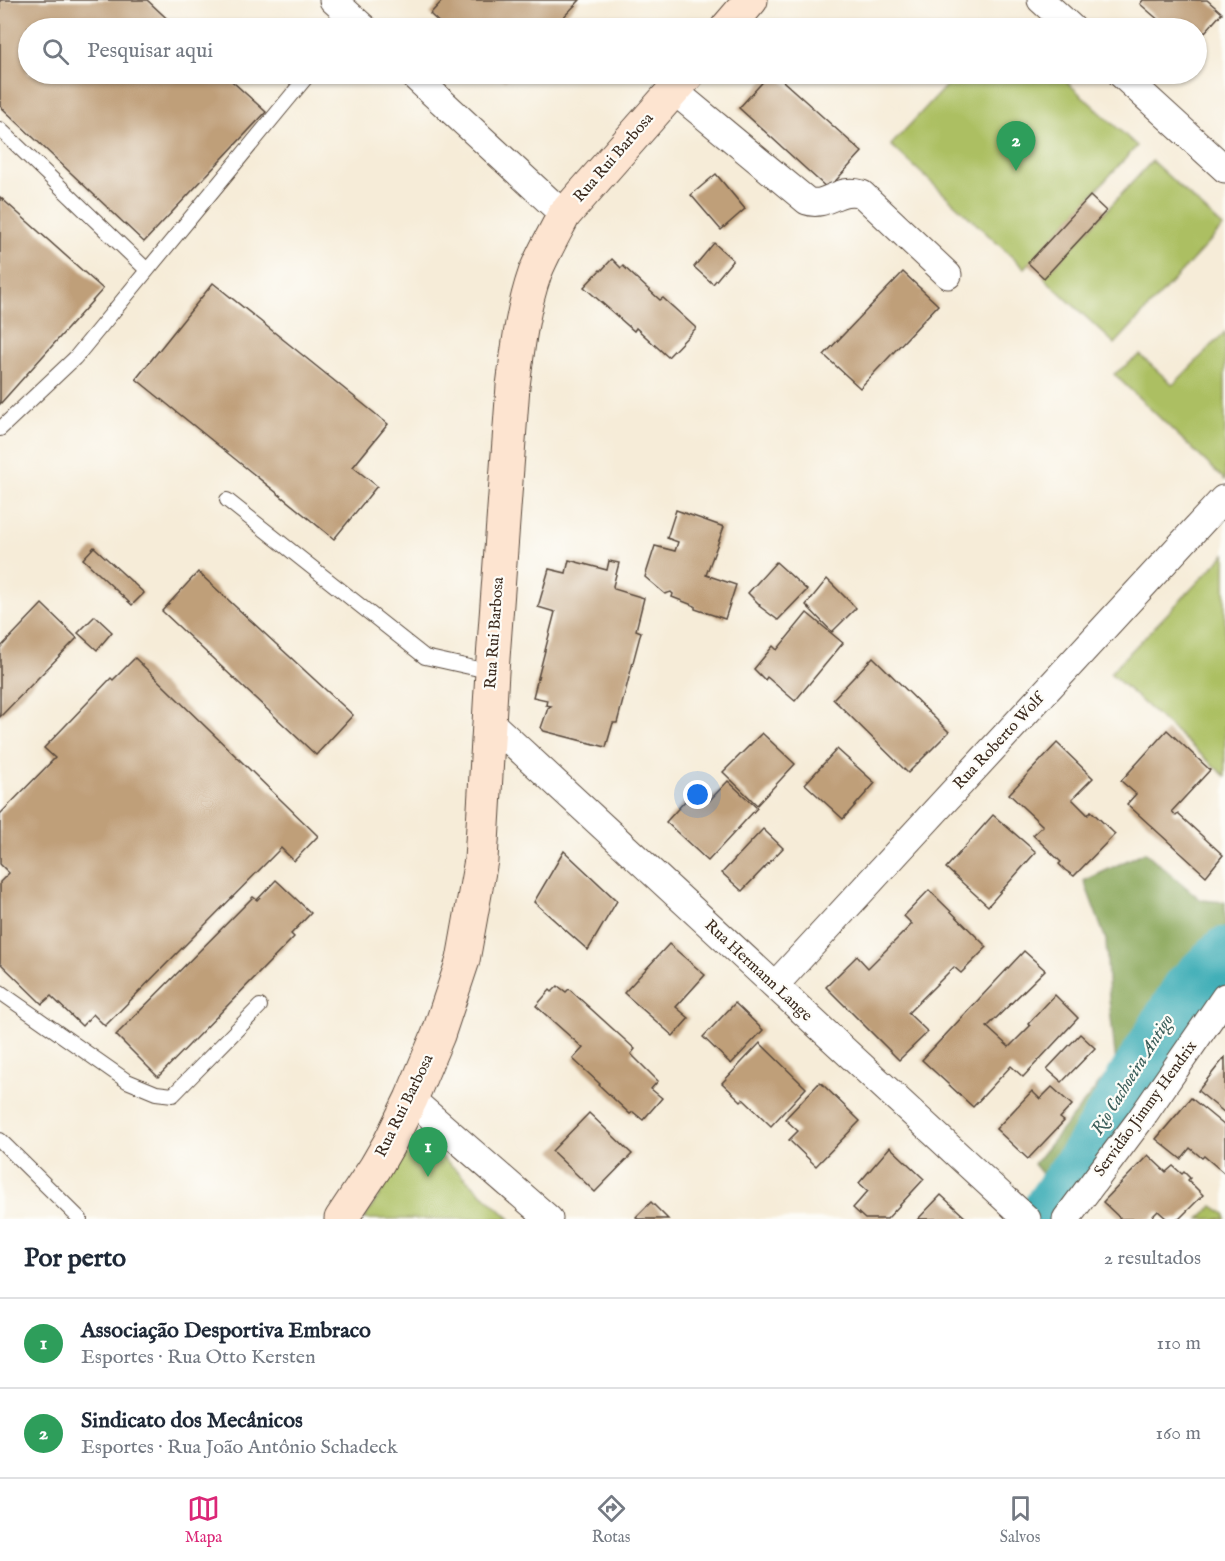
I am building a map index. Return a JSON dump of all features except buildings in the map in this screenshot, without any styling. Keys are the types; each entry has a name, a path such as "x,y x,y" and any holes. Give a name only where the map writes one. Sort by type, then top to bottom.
{"main road":[{"path":"736,18 751,0"},
{"name":"Rua Rui Barbosa","path":"341,1219 380,1159 411,1099 438,1035 463,960 481,860 509,442 518,345 526,301 536,271 564,215 679,84"}],"street":[{"path":"333,0 348,18"},
{"path":"1041,0 1061,18"},
{"path":"423,84 564,215"},
{"path":"683,84 807,201 817,203 847,191 862,194 948,275"},
{"path":"1132,84 1225,169"},
{"name":"Rua Roberto Wolf","path":"775,985 1223,499"},
{"name":"Rua Hermann Lange","path":"490,722 1027,1219"},
{"name":"Servidão Jimmy Hendrix","path":"1066,1219 1140,1120 1225,997"},
{"path":"411,1099 536,1215"}],"lane":[{"path":"0,429 75,358 301,84"},
{"path":"0,129 147,270"},
{"path":"227,500 424,657 492,672"},
{"path":"0,992 127,1081 156,1093 173,1095 260,1006"},
{"path":"0,1140 80,1219"}],"green space":[{"path":"948,84 1069,84 1137,146 1024,268 891,145"},
{"path":"1152,161 1223,227 1115,344 1044,278"},
{"path":"1225,332 1225,480 1114,374 1140,355 1173,385"},
{"path":"1225,554 1225,776 1110,673"},
{"path":"1145,852 1201,900 1225,902 1225,980 1069,1206 1034,1164 1116,1063 1106,940 1084,881"},
{"path":"418,1135 510,1219 364,1219"},
{"path":"1213,1206 1225,1214 1225,1219 1199,1219"}],"waterway":[{"name":"Rio Cachoeira Antigo","path":"1050,1206 1087,1153 1188,988 1225,952"}],"place":[{"name":"Sindicato dos Mecânicos","path":"1016,171"},
{"name":"Associação Desportiva Embraco","path":"428,1177"}]}
